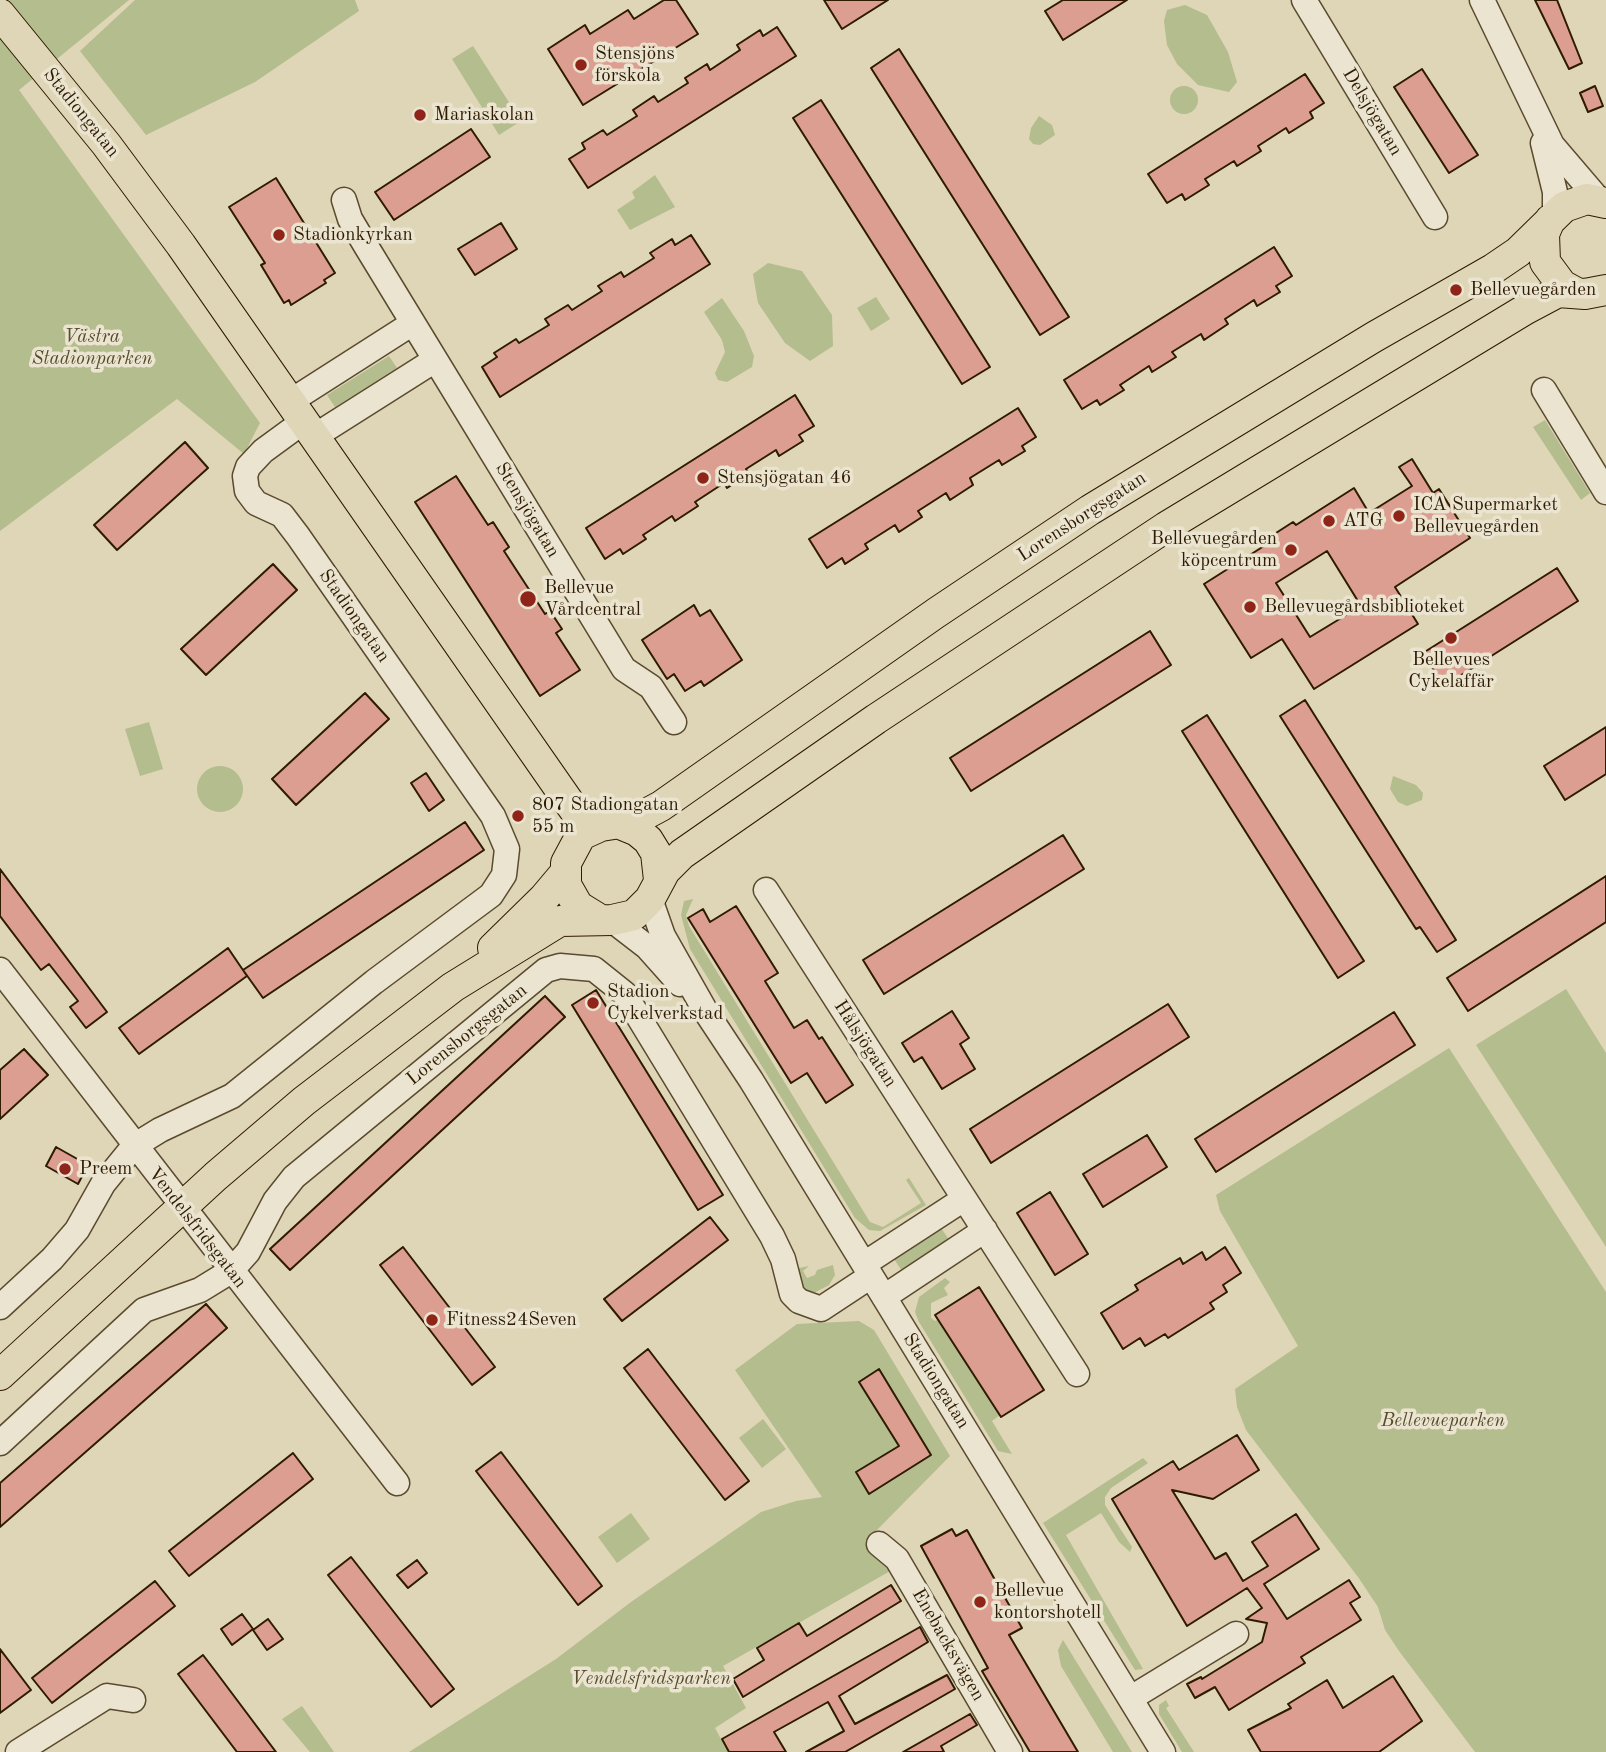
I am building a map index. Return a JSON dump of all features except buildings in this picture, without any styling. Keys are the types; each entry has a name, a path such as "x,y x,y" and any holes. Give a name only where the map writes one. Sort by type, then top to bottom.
{"main road":[{"name":"Stadiongatan","path":"0,14 134,180 589,831"},
{"name":"Lorensborgsgatan","path":"453,987 544,898 565,873 574,844 589,831 633,821 661,806 925,620 1090,510 1374,337 1493,268 1518,252 1552,217 1575,202 1602,201"},
{"name":"Lorensborgsgatan","path":"1552,217 1544,234 1545,262 1562,285 1593,296"},
{"name":"Lorensborgsgatan","path":"0,1375 181,1208 304,1101 453,987 560,921 606,920 634,915 682,855 876,719 1166,527 1526,309 1558,292 1593,296"},
{"path":"620,824 637,831 648,840 656,853 655,890"},
{"path":"565,873 571,897 588,914 606,920"}],"street":[{"path":"1482,0 1536,113 1564,163 1602,201"},
{"name":"Delsjögatan","path":"1313,3 1435,217"},
{"path":"1536,113 1553,179 1552,217"},
{"name":"Stensjögatan","path":"344,200 350,219 624,669 651,687 674,722"},
{"path":"303,419 413,323"},
{"path":"303,419 435,360"},
{"path":"1544,390 1606,492"},
{"name":"Stadiongatan","path":"134,1146 160,1130 232,1096 374,982 491,895 501,880 508,860 502,835 493,816 298,536 282,515 256,503 247,491 245,476 248,467 263,451 303,419"},
{"name":"Stadiongatan","path":"655,890 663,936 706,1012 1163,1752"},
{"name":"Hålsjögatan","path":"766,890 1077,1374"},
{"name":"Stadiongatan","path":"606,920 647,947 706,1012"},
{"name":"Lorensborgsgatan","path":"0,1443 144,1310 200,1290 231,1271 248,1252 275,1201 294,1177 546,970 573,966 594,969 624,993 772,1236 783,1259 792,1294 799,1301 821,1309 867,1270"},
{"name":"Vendelsfridsgatan","path":"0,970 181,1208 397,1483"},
{"path":"0,1307 52,1259 77,1230 103,1184 134,1146"},
{"path":"867,1270 964,1199"},
{"path":"884,1297 985,1230"},
{"name":"Enebacksvägen","path":"879,1544 897,1559 1010,1752"},
{"path":"1130,1699 1236,1634"},
{"path":"18,1752 107,1696 133,1700"}],"green space":[{"name":"Västra Stadionparken","path":"0,0 129,0 19,90 260,423 244,454 177,399 0,531"},
{"path":"135,0 355,0 359,11 255,82 146,135 80,51"},
{"path":"1185,5 1207,15 1228,52 1237,82 1229,92 1198,85 1177,64 1167,45 1164,21 1167,10"},
{"path":"473,46 521,121 499,135 452,59"},
{"path":"1184,86 1194,90 1198,100 1194,110 1184,114 1174,110 1170,100 1174,90"},
{"path":"1039,116 1052,125 1055,135 1040,145 1033,144 1029,139 1031,128"},
{"path":"655,175 675,207 630,230 617,210 635,198 632,192"},
{"path":"768,263 802,271 832,315 833,346 810,361 785,343 758,303 753,274"},
{"path":"876,297 890,319 871,331 857,308"},
{"path":"722,298 744,331 754,356 752,367 727,382 718,380 715,373 725,352 722,340 704,312"},
{"path":"389,356 397,368 335,407 327,395"},
{"path":"1545,420 1590,493 1581,500 1533,427"},
{"path":"149,722 163,769 140,776 125,729"},
{"path":"220,766 236,773 243,789 236,805 220,812 204,805 197,789 204,773"},
{"path":"1393,776 1416,785 1423,793 1422,800 1407,806 1398,802 1390,789"},
{"path":"693,899 686,915 689,926 870,1222 883,1227 921,1203 906,1180 909,1178 926,1205 880,1231 869,1230 855,1218 690,949 681,915 684,901"},
{"path":"1566,989 1606,1053 1606,1247 1476,1045"},
{"name":"Bellevueparken","path":"1449,1048 1606,1292 1606,1752 1475,1752 1399,1651 1385,1630 1378,1607 1358,1577 1246,1430 1237,1407 1235,1389 1298,1346 1220,1211 1216,1195"},
{"path":"941,1228 950,1241 902,1271 894,1259"},
{"path":"833,1265 835,1275 829,1285 812,1294 803,1290 794,1269 809,1266 803,1271 807,1278 815,1275 817,1270"},
{"path":"945,1278 950,1282 944,1288 948,1295 931,1303 931,1318 935,1321 942,1317 1000,1415 992,1421 1012,1454 998,1451 915,1312 919,1297"},
{"name":"Vendelsfridsparken","path":"859,1321 874,1330 950,1456 874,1533 892,1570 723,1666 746,1708 715,1728 728,1752 409,1752 556,1659 631,1602 761,1512 796,1501 822,1497 735,1370 797,1324"},
{"path":"763,1419 786,1449 762,1468 739,1438"},
{"path":"1143,1458 1148,1463 1111,1488 1105,1497 1105,1505 1132,1547 1130,1552 1119,1542 1101,1513 1066,1535 1143,1669 1135,1670 1043,1523"},
{"path":"631,1513 650,1539 617,1563 598,1537"},
{"path":"1063,1640 1132,1752 1113,1752 1061,1666 1058,1650"},
{"path":"1166,1700 1169,1706 1166,1708 1194,1752 1182,1752 1159,1714 1159,1705"},
{"path":"302,1706 334,1752 310,1752 282,1719"}],"place":[{"name":"Stensjöns förskola","path":"581,65"},
{"name":"Mariaskolan","path":"420,115"},
{"name":"Stadionkyrkan","path":"279,235"},
{"name":"Bellevuegården","path":"1456,290"},
{"name":"Stensjögatan 46","path":"703,478"},
{"name":"ICA Supermarket Bellevuegården","path":"1399,516"},
{"name":"ATG","path":"1329,521"},
{"name":"Bellevuegården köpcentrum","path":"1291,550"},
{"name":"Bellevue Vårdcentral","path":"528,599"},
{"name":"Bellevuegårdsbiblioteket","path":"1250,607"},
{"name":"Bellevues Cykelaffär","path":"1451,638"},
{"name":"807 Stadiongatan 55 m","path":"518,816"},
{"name":"Stadion Cykelverkstad","path":"593,1003"},
{"name":"Preem","path":"65,1169"},
{"name":"Fitness24Seven","path":"432,1320"},
{"name":"Bellevue kontorshotell","path":"980,1602"}]}
